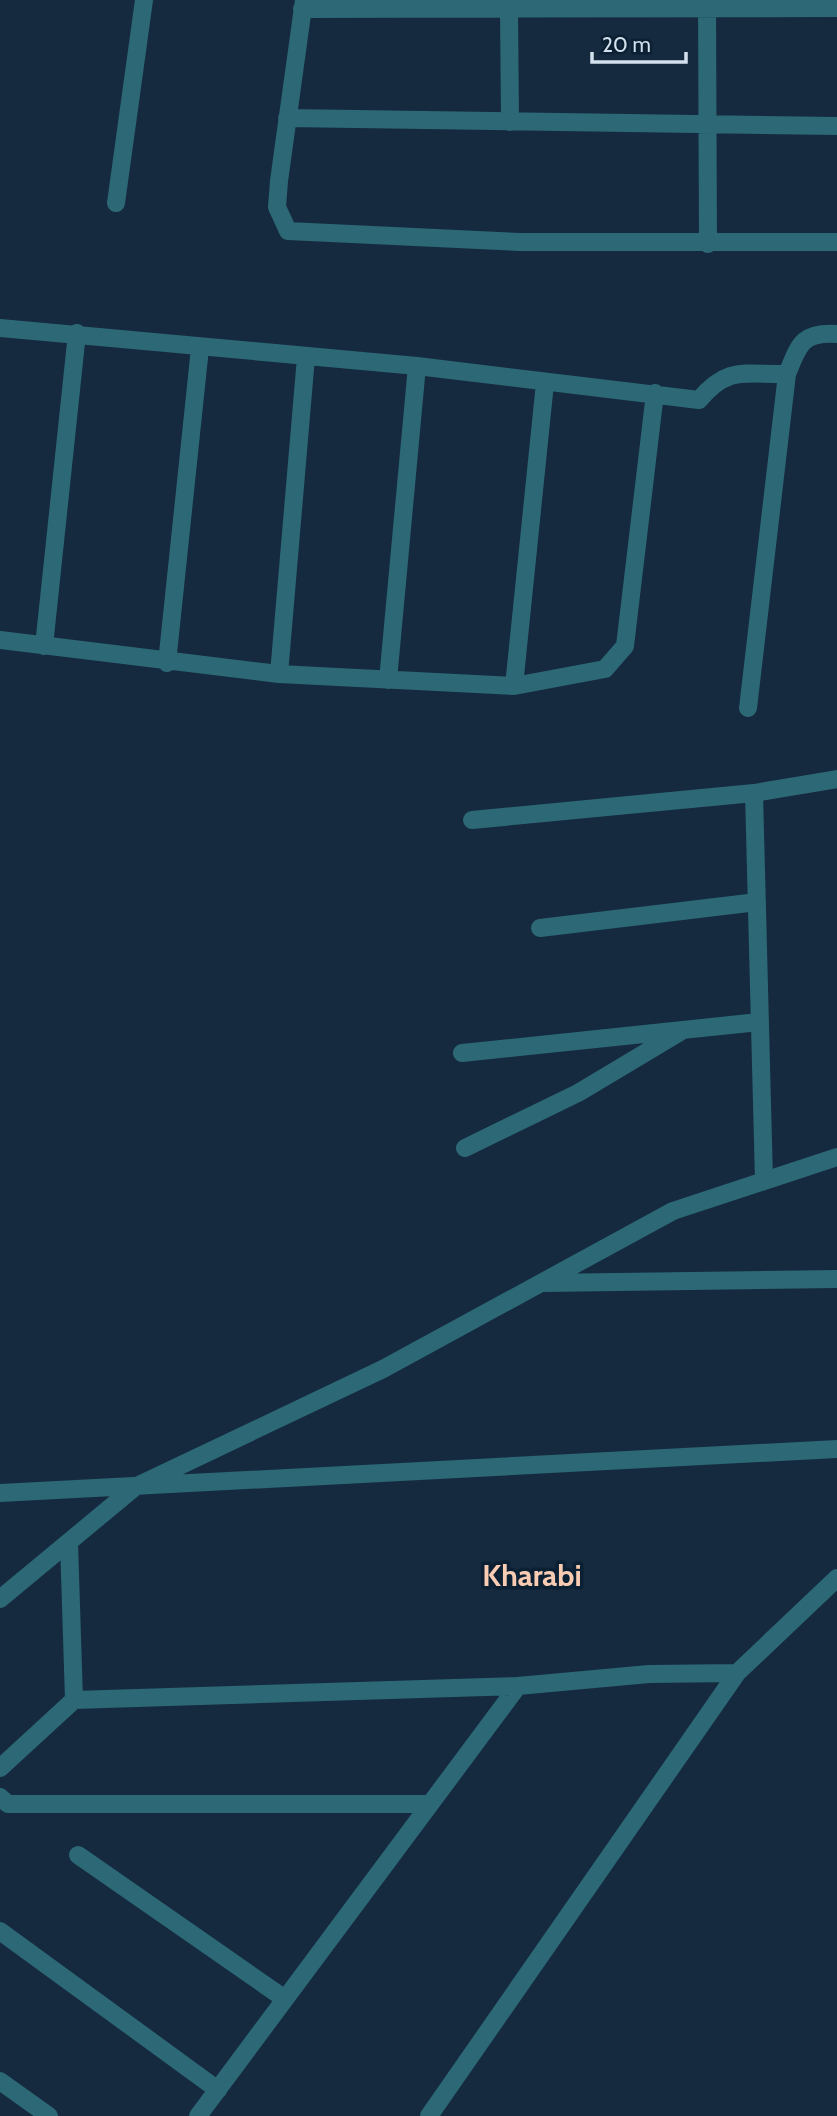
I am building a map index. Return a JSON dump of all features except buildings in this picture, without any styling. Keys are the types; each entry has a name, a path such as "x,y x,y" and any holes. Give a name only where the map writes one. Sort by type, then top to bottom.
{"street":[{"path":"116,203 144,0"},
{"path":"707,3 710,124 708,244"},
{"path":"837,8 707,3 509,8 303,4 277,207 288,231 519,242 837,242"},
{"path":"509,8 510,122"},
{"path":"287,118 837,126"},
{"path":"0,328 417,366 699,400 715,380 737,374 787,374"},
{"path":"44,646 77,333"},
{"path":"748,708 787,374 800,343 817,333 837,334"},
{"path":"167,663 200,348"},
{"path":"279,674 306,357"},
{"path":"388,680 417,366"},
{"path":"514,686 545,383"},
{"path":"0,640 167,663 279,674 388,680 514,686 605,669 625,646 655,393"},
{"path":"472,820 754,793 837,779"},
{"path":"754,793 764,1181"},
{"path":"540,928 757,902"},
{"path":"462,1053 759,1022"},
{"path":"465,1148 578,1093 683,1030"},
{"path":"0,1599 135,1487 383,1369 673,1211 837,1157"},
{"path":"541,1283 837,1279"},
{"path":"0,1493 837,1449"},
{"path":"69,1542 74,1700"},
{"path":"429,2116 737,1673 835,1584"},
{"path":"0,1768 74,1700 518,1686 649,1674 737,1673"},
{"path":"198,2116 518,1686"},
{"path":"0,1797 8,1804 428,1804"},
{"path":"78,1855 285,1999"},
{"path":"0,1931 218,2090"},
{"path":"0,2081 49,2116"}],"district":[{"name":"Kharabi","path":"532,1576"}]}
